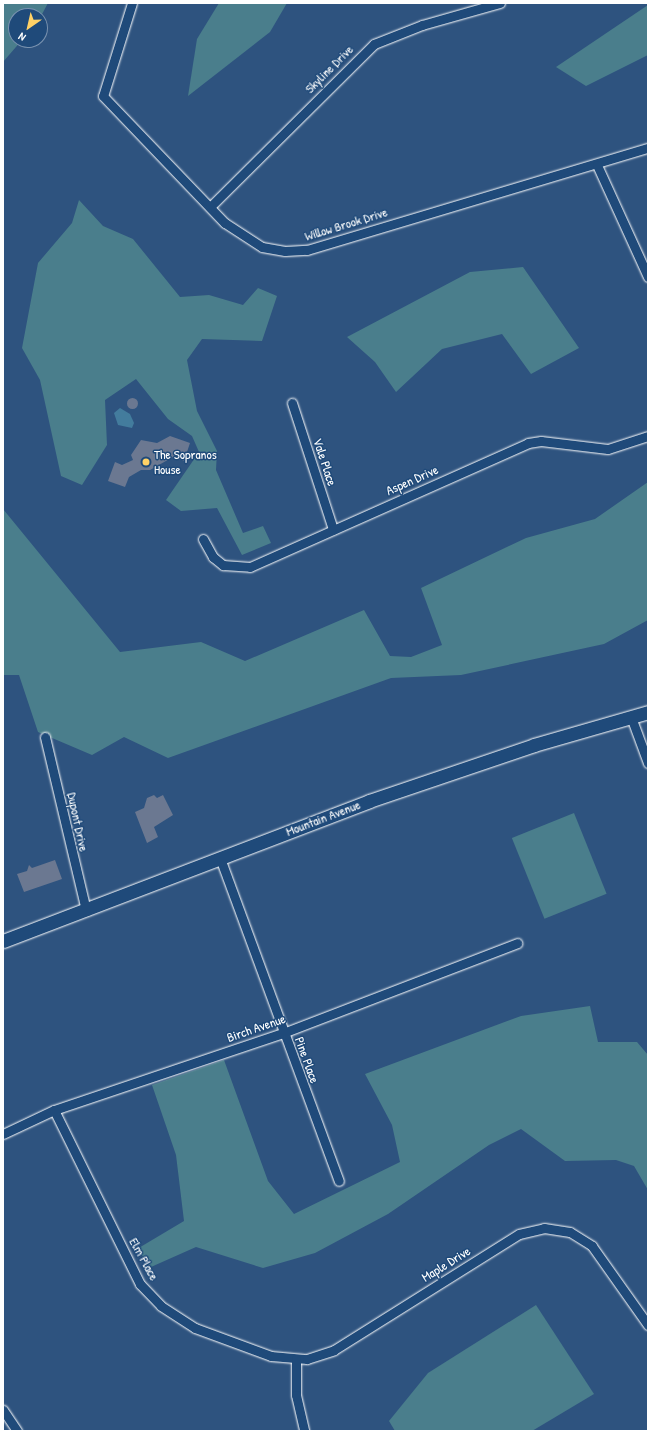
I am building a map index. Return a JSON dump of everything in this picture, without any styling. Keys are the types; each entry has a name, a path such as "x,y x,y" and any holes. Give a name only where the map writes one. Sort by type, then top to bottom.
{"street":[{"name":"Willow Brook Drive","path":"132,3 103,96 233,231 252,243 273,250 296,251 597,165 648,148"},
{"name":"Skyline Drive","path":"210,207 374,44 422,25 500,3"},
{"path":"597,165 648,277"},
{"name":"Vale Place","path":"292,402 333,529"},
{"name":"Aspen Drive","path":"203,539 217,561 243,568 528,443 542,441 608,449 648,436"},
{"name":"Mountain Avenue","path":"3,941 86,911 220,858 431,779 648,712"},
{"path":"631,716 648,763"},
{"name":"Dupont Drive","path":"45,737 86,911"},
{"name":"Pine Place","path":"220,858 339,1181"},
{"name":"Birch Avenue","path":"3,1134 54,1110 283,1032 517,944"},
{"name":"Elm Place","path":"54,1110 140,1284 161,1306 195,1328 271,1356 296,1359"},
{"name":"Maple Drive","path":"296,1359 334,1350 519,1234 544,1228 570,1232 592,1246 648,1325"},
{"path":"296,1359 296,1395 304,1431"},
{"path":"3,1410 17,1431"}],"green space":[{"path":"3,3 48,3 45,8 8,8 8,48 15,48 3,62"},
{"path":"219,3 287,3 270,32 188,96 197,39"},
{"path":"648,5 648,55 586,86 556,67"},
{"path":"79,200 103,226 133,239 180,297 209,295 243,305 258,288 277,296 262,341 202,339 187,360 197,411 217,451 216,470 243,533 263,526 271,543 242,555 217,508 181,511 166,500 199,452 192,436 168,419 136,379 105,400 107,445 82,485 61,476 40,380 22,348 38,263 72,223"},
{"path":"523,267 579,348 531,374 502,334 442,349 396,392 375,362 347,337 470,272"},
{"path":"648,482 648,620 604,644 461,675 391,678 168,758 124,737 92,755 38,732 19,675 3,675 3,509 120,652 201,642 245,661 364,610 390,656 411,657 442,645 421,588 526,538 595,519"},
{"path":"574,813 607,894 544,919 512,838"},
{"path":"590,1006 598,1042 637,1042 648,1055 648,1190 634,1166 616,1160 565,1161 521,1129 489,1145 388,1214 315,1253 263,1268 196,1247 151,1267 137,1249 184,1221 176,1155 152,1085 224,1060 268,1181 294,1214 400,1162 392,1125 365,1074 521,1016"},
{"path":"536,1305 594,1394 532,1431 395,1431 389,1421 428,1373"}],"water":[{"path":"120,408 130,414 134,423 132,428 118,425 114,413"}],"building":[{"path":"132,397 136,399 138,403 136,407 132,409 128,407 126,403 128,399"},
{"name":"The Sopranos House","path":"170,436 190,443 184,461 173,457 150,470 141,470 129,477 125,487 108,481 115,462 122,465 133,460 131,455 141,440 157,443"},
{"path":"154,795 157,798 163,795 173,815 154,827 158,837 147,843 135,812 144,808 147,798"},
{"path":"55,860 62,879 24,892 17,874 27,871 29,865 32,868"}],"place":[{"name":"The Sopranos House","path":"146,462"}]}
